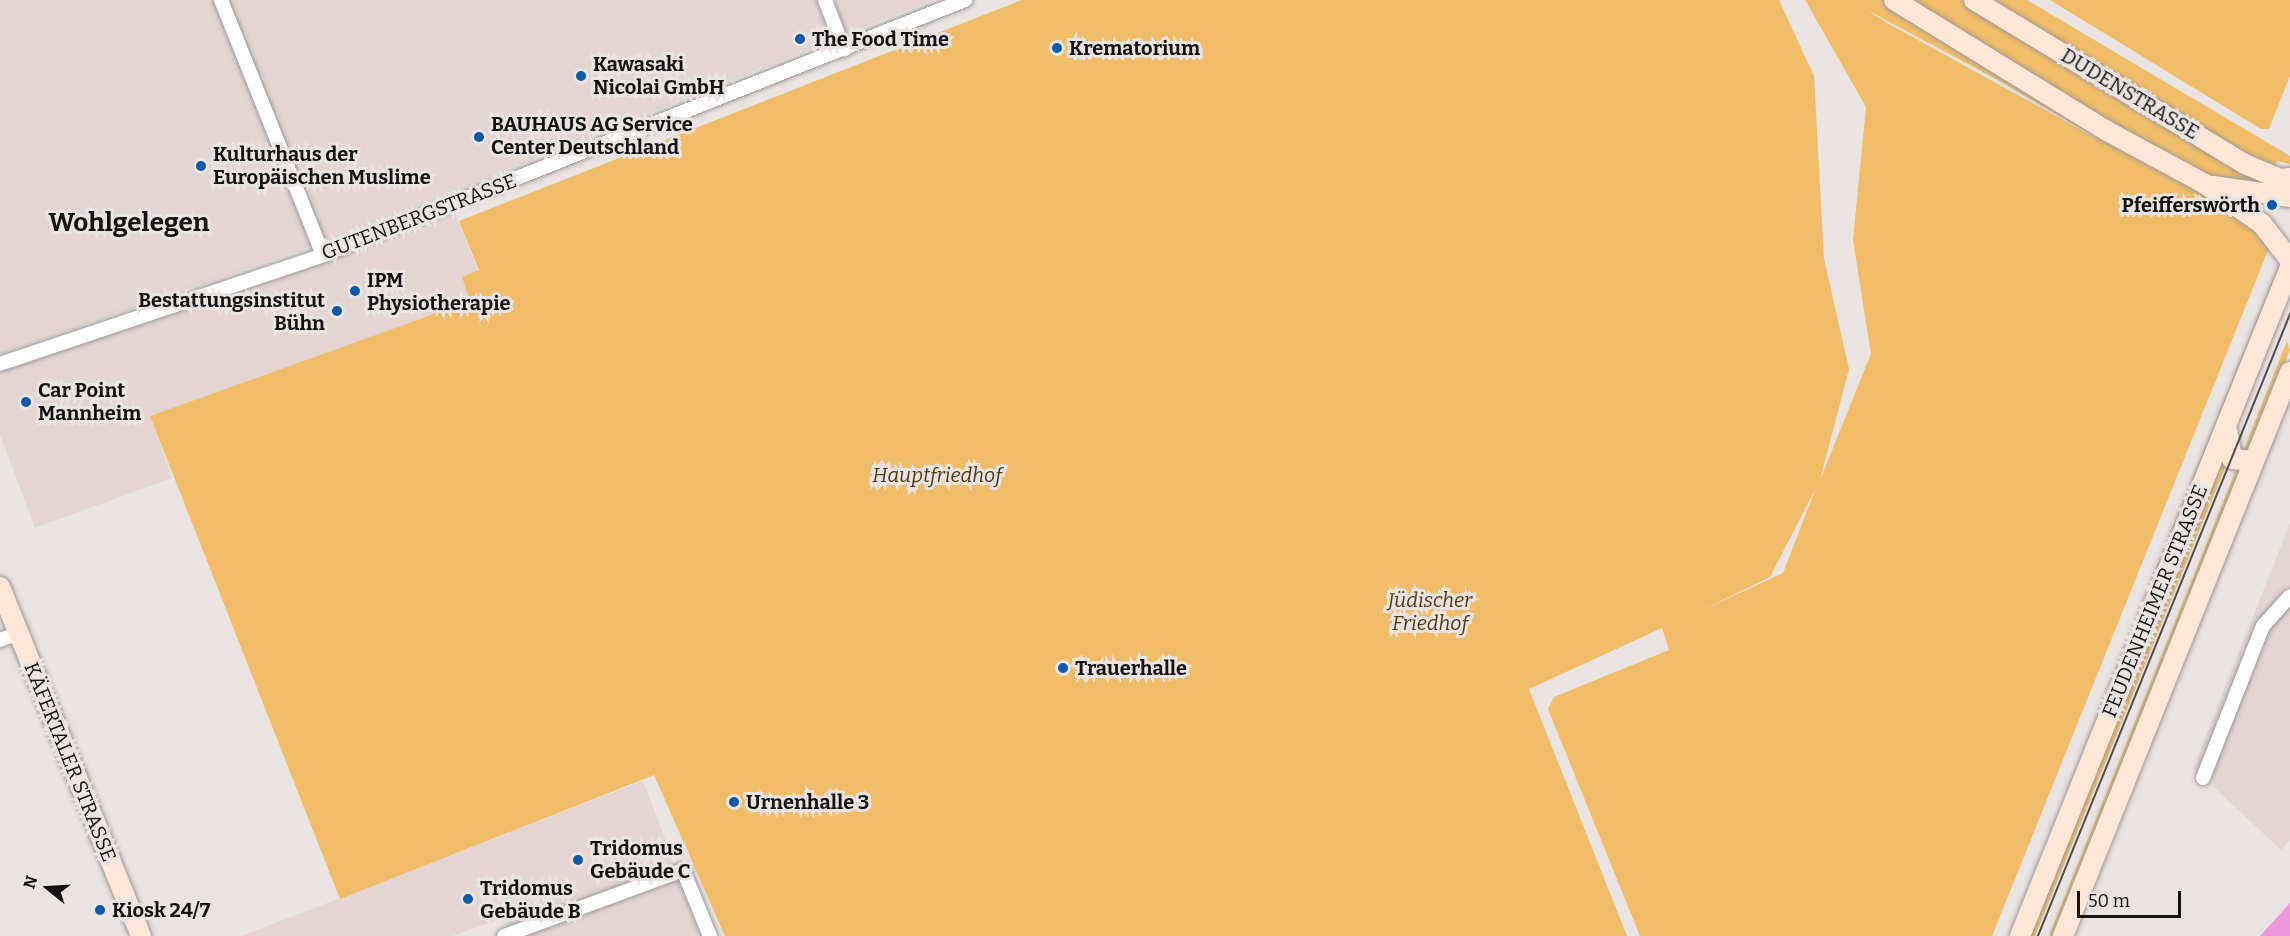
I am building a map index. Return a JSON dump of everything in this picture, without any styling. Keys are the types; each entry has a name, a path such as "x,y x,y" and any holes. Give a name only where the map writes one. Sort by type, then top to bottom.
{"main road":[{"name":"DUDENSTRASSE","path":"1894,0 2107,131 2205,184 2262,224 2290,260"},
{"name":"DUDENSTRASSE","path":"1974,0 2245,164 2280,179 2290,178"},
{"name":"DUDENSTRASSE","path":"2205,184 2290,197"},
{"name":"FEUDENHEIMER STRASSE","path":"2020,936 2290,267"},
{"name":"FEUDENHEIMER STRASSE","path":"2063,936 2290,372"},
{"path":"2226,424 2229,455 2238,461 2254,461"},
{"name":"KÄFERTALER STRASSE","path":"0,587 9,637 141,936"}],"street":[{"path":"221,0 323,255"},
{"path":"825,0 844,49"},
{"name":"GUTENBERGSTRASSE","path":"0,364 323,255 965,0"},
{"path":"2203,778 2263,626 2290,596"},
{"path":"504,936 683,870 710,936"}],"shaded area":[{"path":"0,0 932,0 341,236 0,354"},
{"path":"455,213 478,271 462,277 471,301 150,416 172,478 35,528 0,435 0,372 325,263"},
{"path":"2290,523 2290,840 2281,850 2193,768"},
{"path":"643,781 702,936 513,936 506,917 452,936 242,936"},
{"path":"2290,903 2290,936 2260,936"}],"green space":[{"name":"Hauptfriedhof","path":"1022,0 1779,0 1814,76 1824,259 1849,369 1820,480 1871,354 1853,240 1866,107 1805,0 2027,0 2290,156 2290,164 2277,161 2251,228 2271,243 1992,936 1640,936 1548,709 1554,697 1669,650 1662,628 1529,689 1627,936 725,936 654,775 340,899 150,416 470,301 462,277 479,270 459,221","holes":["1867,10 1998,80 2112,147 1889,24","1816,488 1783,573 1698,612 1770,577"]},
{"path":"2050,0 2290,0 2290,76 2269,129 2261,129"},
{"path":"2278,267 2281,268 2154,584 2154,574"},
{"path":"2287,341 2290,350 2247,457 2241,457"},
{"path":"2221,459 2226,465 2035,936 2029,936"},
{"path":"2236,470 2241,471 2053,936 2049,936"}],"tram line":[{"path":"2038,936 2290,314"}],"place":[{"name":"The Food Time","path":"800,39"},
{"name":"Krematorium","path":"1057,48"},
{"name":"Kawasaki Nicolai GmbH","path":"581,76"},
{"name":"BAUHAUS AG Service Center Deutschland","path":"479,137"},
{"name":"Kulturhaus der Europäischen Muslime","path":"201,166"},
{"name":"Pfeifferswörth","path":"2272,205"},
{"name":"IPM Physiotherapie","path":"355,291"},
{"name":"Bestattungsinstitut Bühn","path":"337,311"},
{"name":"Car Point Mannheim","path":"26,402"},
{"name":"Trauerhalle","path":"1063,668"},
{"name":"Urnenhalle 3","path":"734,802"},
{"name":"Tridomus Gebäude C","path":"578,860"},
{"name":"Tridomus Gebäude B","path":"468,899"},
{"name":"Kiosk 24/7","path":"100,910"}],"district":[{"name":"Wohlgelegen","path":"129,223"}],"park label":[{"name":"Jüdischer Friedhof","path":"1430,612"}]}
